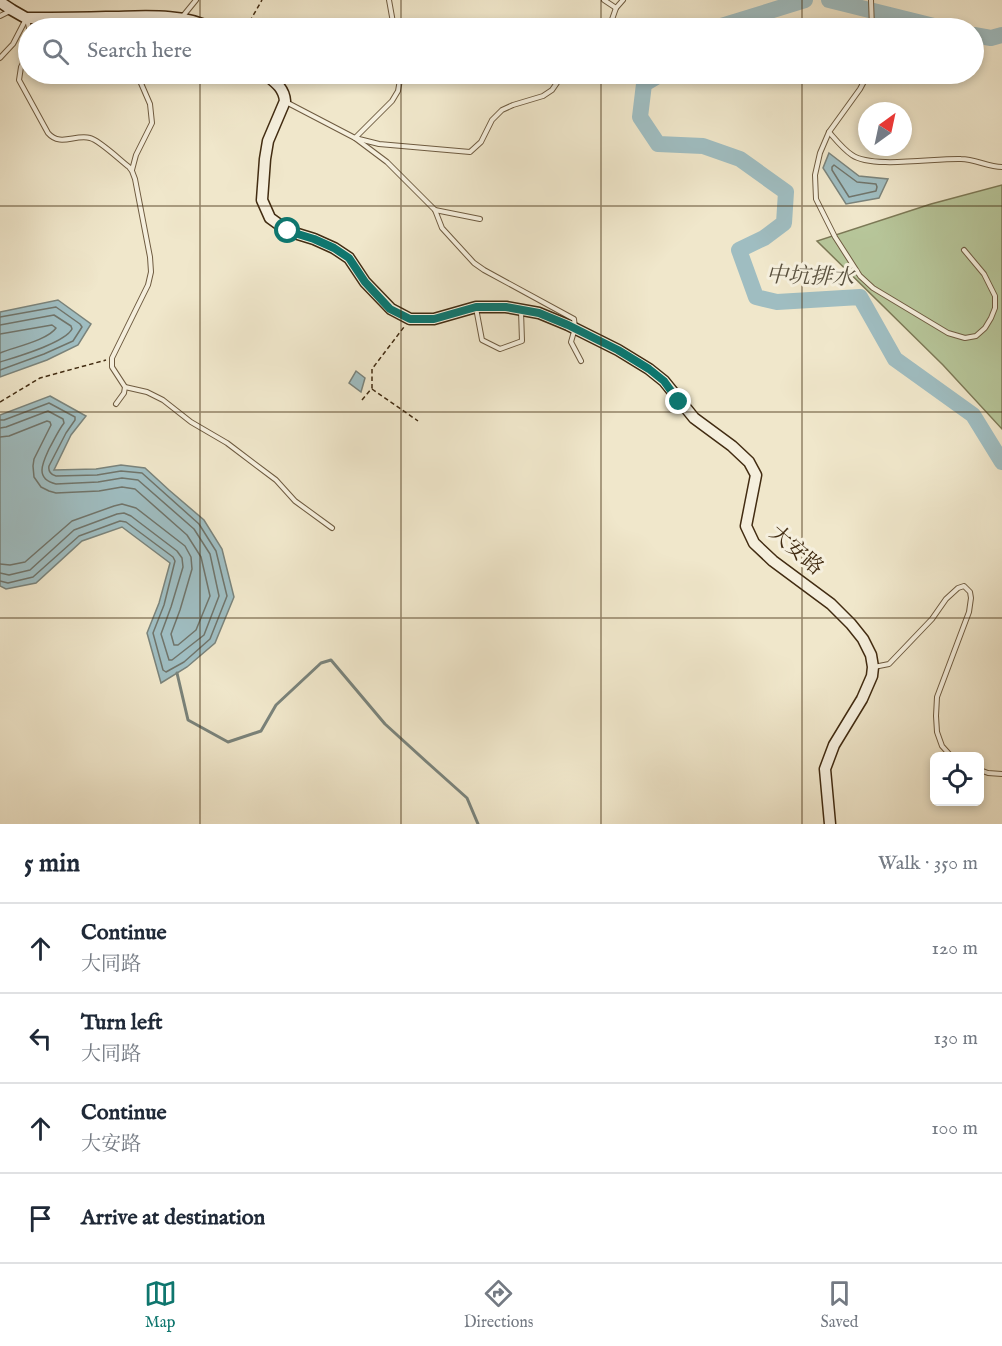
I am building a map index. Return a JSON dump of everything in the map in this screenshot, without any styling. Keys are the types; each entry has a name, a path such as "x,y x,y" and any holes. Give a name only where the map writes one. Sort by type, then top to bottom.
{"street":[{"path":"0,2 22,18"},
{"path":"99,18 154,16 172,18"},
{"path":"277,84 285,94 285,102 268,141 265,159 262,200 270,218 288,231 314,239 349,258 365,282 390,309 410,319"},
{"name":"大安路","path":"410,319 434,319 476,307 520,309 539,313 575,328 649,369 664,381 694,418 732,446 749,462 756,476 746,526 754,543 773,561 831,604 851,624 863,639 871,655 873,667"},
{"path":"830,824 825,769 834,745 862,699 872,676 873,667"}],"lane":[{"path":"182,18 195,0"},
{"path":"389,0 392,18"},
{"path":"604,0 616,8"},
{"path":"612,18 616,8 623,0"},
{"path":"871,1 872,18"},
{"path":"0,16 12,10"},
{"path":"0,58 18,37"},
{"path":"21,84 52,138 60,140 91,138 132,171 135,179 151,272 148,285 112,358 112,367 125,387 124,393 116,404"},
{"path":"132,171 136,155 152,123 150,104 141,84"},
{"path":"356,138 392,101 399,91 400,84"},
{"path":"356,138 379,144 470,152 482,142 492,120 502,110 543,96 556,84"},
{"path":"863,84 829,132 820,153 815,175 816,199 835,237 860,276 873,288 948,333 965,338 976,336 985,328 995,308 995,296 984,274 964,250"},
{"path":"285,102 356,138 387,162 435,210 442,228 474,263 574,319 575,328 571,342 581,361"},
{"path":"829,132 853,156 863,159 884,162 964,159 996,167 1002,166"},
{"path":"435,210 480,219"},
{"path":"476,307 482,340 500,349 522,341 520,309"},
{"path":"125,387 147,392 163,400 191,422 227,443 276,480 295,501 332,528"},
{"path":"873,667 889,664 932,619 953,591 964,586 967,588 971,598 969,612 937,697 937,732 942,746 947,752"},
{"path":"984,772 1002,774"}],"path":[{"path":"253,18 262,0"},
{"path":"362,400 372,388 372,369 410,319"},
{"path":"0,402 40,378 112,358"},
{"path":"372,388 418,421"}],"green space":[{"path":"1002,185 1002,429 943,365 817,241 931,204"}],"water":[{"path":"829,153 859,176 888,179 879,198 846,204 823,168"},
{"path":"58,300 91,324 78,345 47,360 0,377 0,312"},
{"path":"356,371 365,378 361,392 349,383"},
{"path":"50,396 86,416 71,435 54,470 96,469 121,465 145,468 204,520 222,549 234,597 215,643 187,667 161,683 147,633 159,603 170,563 122,527 82,541 36,583 6,589 0,586 0,415"}],"waterway":[{"name":"中坑排水","path":"747,18 805,0"},
{"name":"中坑排水","path":"829,0 902,18"},
{"name":"中坑排水","path":"984,37 991,38 1002,35"},
{"name":"中坑排水","path":"644,84 640,117 658,144 703,146 740,159 786,192 784,223 764,238 739,250 756,297 777,302 860,297 895,359 973,415 1002,462"},
{"path":"177,673 188,720 228,742 261,731 276,705 321,663 331,660 385,724 467,798 478,824"}],"route":[{"path":"288,231 314,239 349,258 365,282 390,309 410,319 434,319 476,307 506,307 539,313 618,350 649,369 664,381 679,402"}]}
